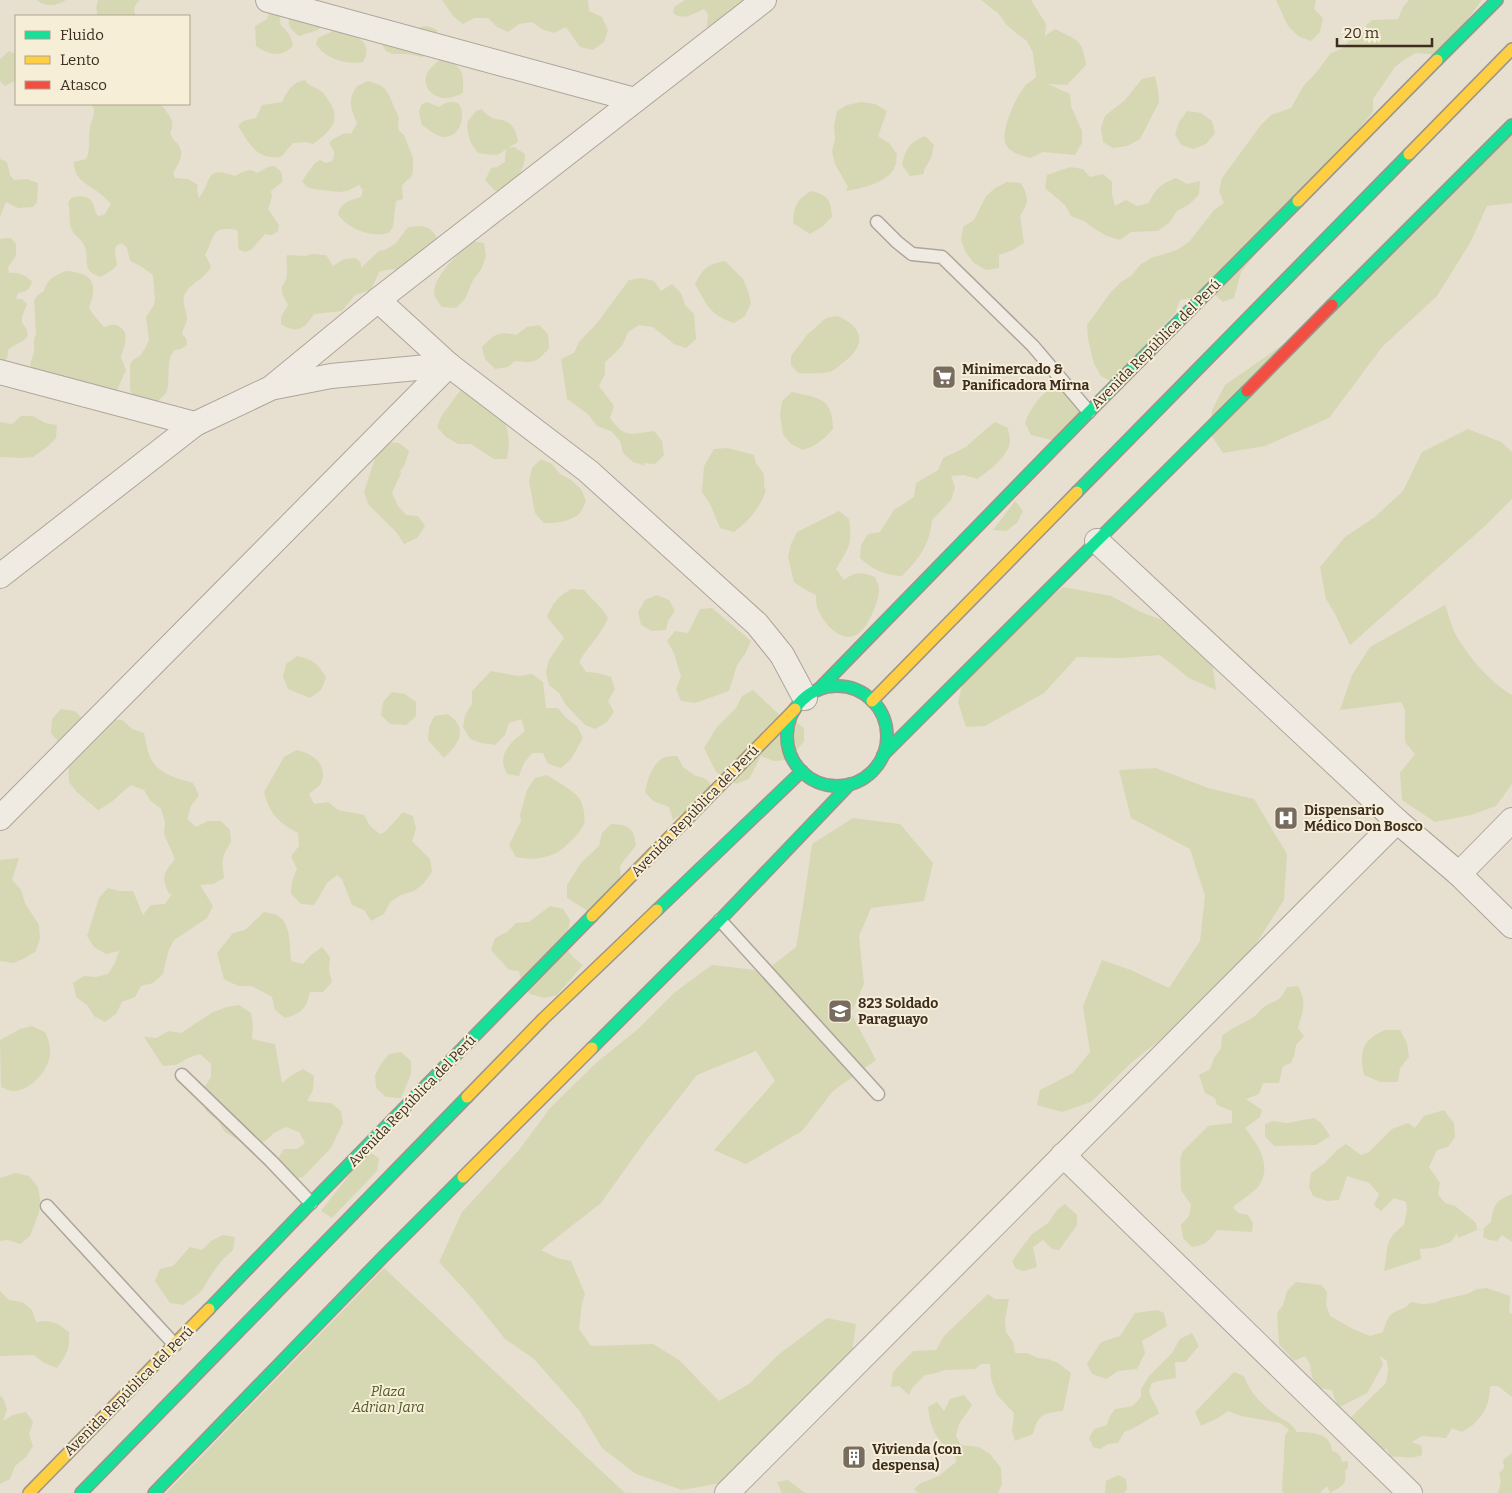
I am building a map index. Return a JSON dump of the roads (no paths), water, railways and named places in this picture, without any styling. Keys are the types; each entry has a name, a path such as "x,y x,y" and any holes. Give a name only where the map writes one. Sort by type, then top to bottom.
{"main road":[{"name":"Avenida República del Perú","path":"29,1493 806,699 1497,0"},
{"path":"872,701 1512,49"},
{"path":"883,755 1512,125"},
{"path":"832,687 846,687 860,692 872,701 881,713 886,726 886,741 883,755 876,768 864,778 850,784 835,786 820,783 807,776 796,766 789,752 788,722 806,699 832,687"},
{"path":"81,1493 543,1019 802,771"},
{"path":"154,1493 383,1257 720,920 850,784"}],"street":[{"path":"268,0 635,100"},
{"path":"271,388 378,300 764,0"},
{"path":"378,300 449,364 588,471 757,624 782,655 806,699"},
{"path":"0,576 195,424 271,388 331,376 449,364"},
{"path":"0,816 449,364"},
{"path":"0,372 195,424"},
{"path":"1097,541 1397,821 1459,874 1512,926"},
{"path":"1459,874 1512,820"},
{"path":"727,1493 1397,821"},
{"path":"1063,1155 1410,1493"}],"lane":[{"path":"877,222 912,254 942,257 1033,346 1089,412"},
{"path":"720,920 878,1094"},
{"path":"182,1075 272,1161 311,1203"},
{"path":"47,1206 175,1345"}],"place":[{"name":"Minimercado & Panificadora Mirna","path":"944,377"},
{"name":"Dispensario Médico Don Bosco","path":"1286,818"},
{"name":"823 Soldado Paraguayo","path":"840,1011"},
{"name":"Vivienda (con despensa)","path":"854,1457"}],"park label":[{"name":"Plaza Adrian Jara","path":"388,1399"}]}
